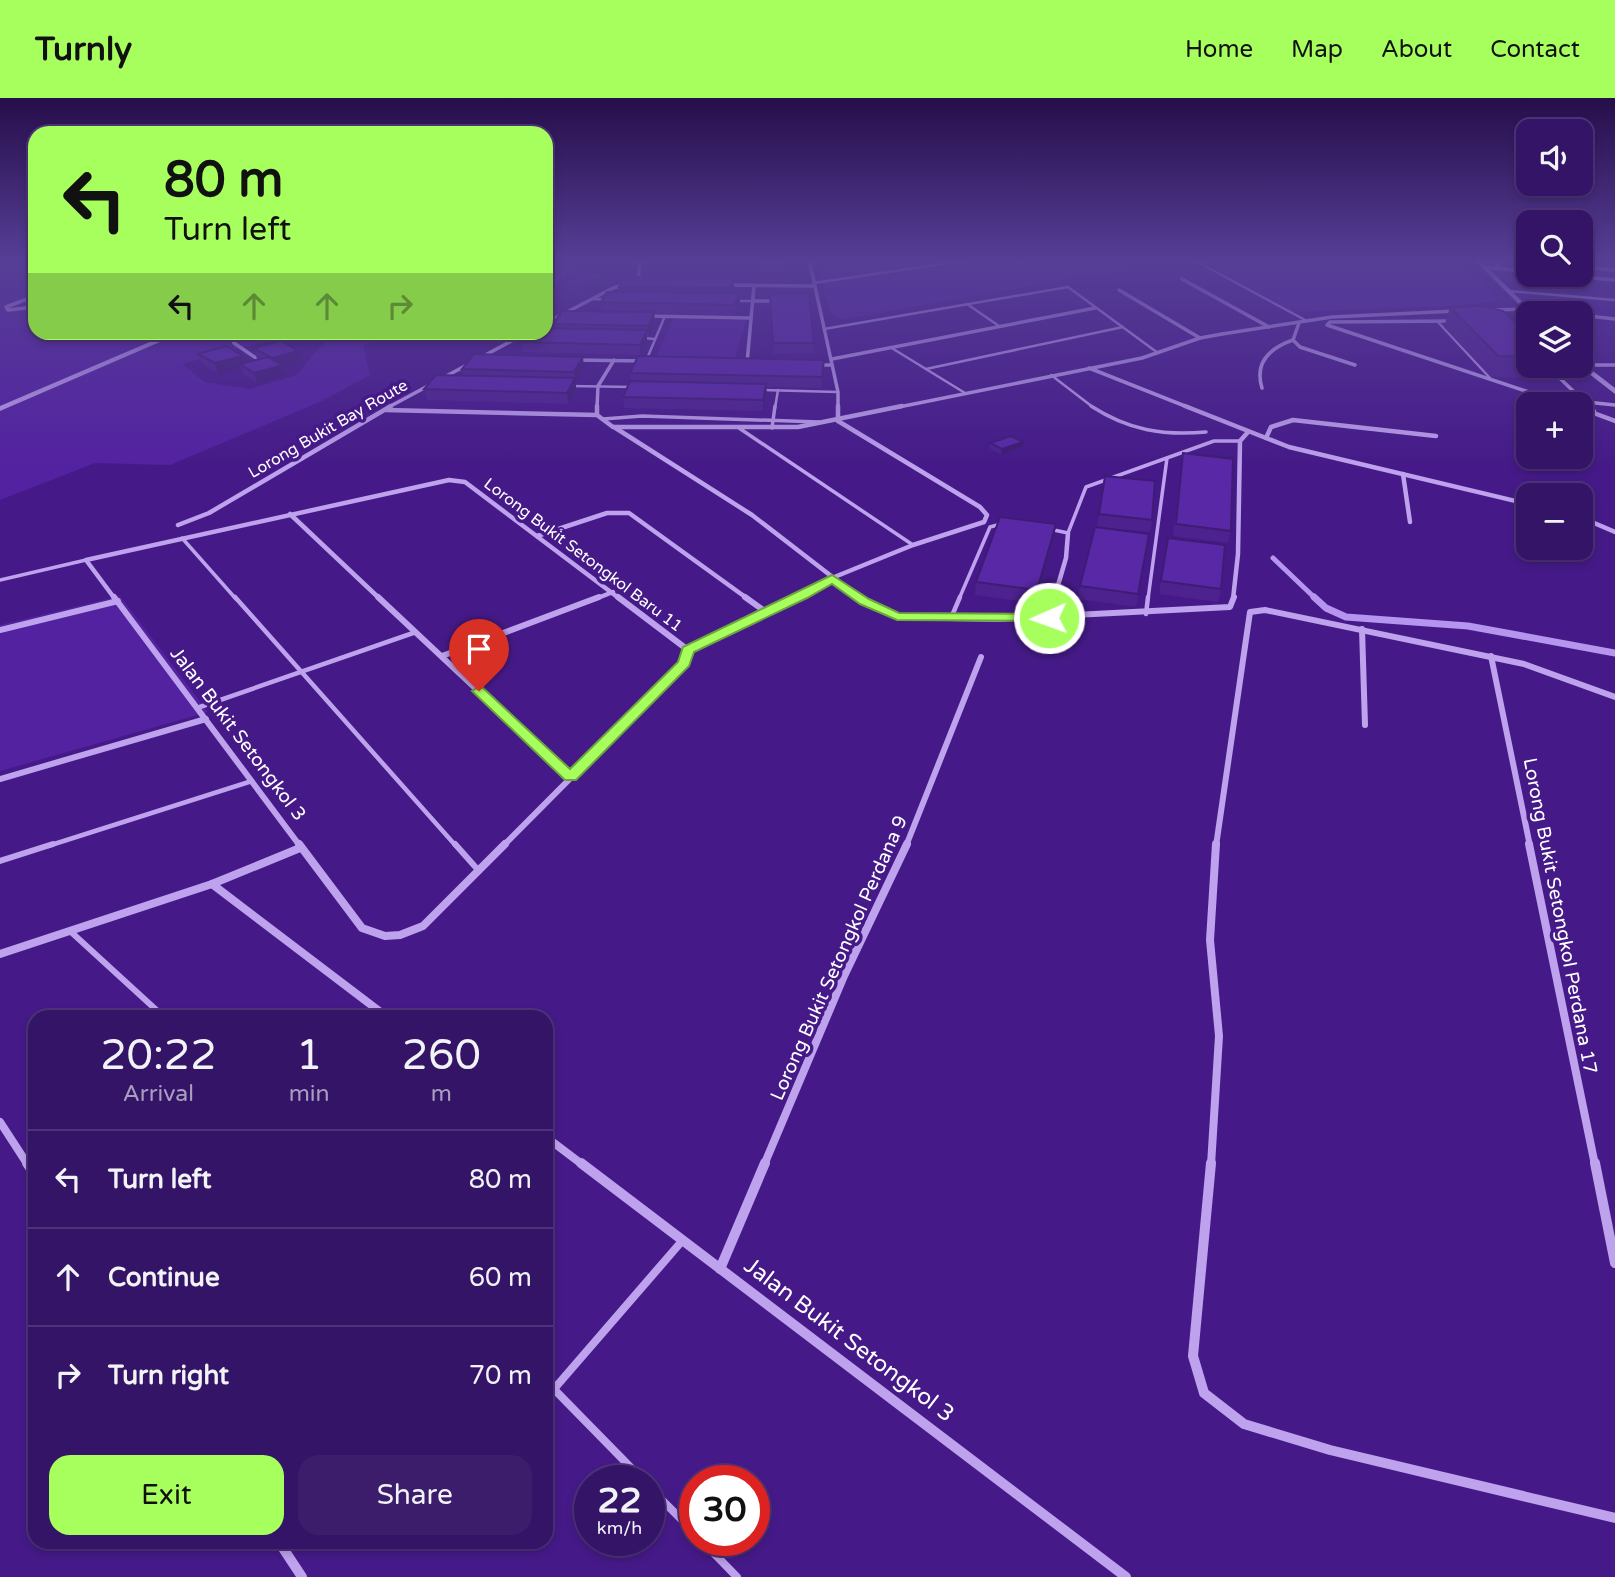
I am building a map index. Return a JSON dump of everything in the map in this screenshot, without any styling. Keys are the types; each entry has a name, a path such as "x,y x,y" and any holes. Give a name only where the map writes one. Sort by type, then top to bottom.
{"street":[{"path":"747,363 750,328"},
{"path":"832,359 989,328"},
{"path":"1183,328 1200,338"},
{"path":"613,427 772,428 838,421 1158,353 1200,338 1264,328"},
{"path":"1293,340 1297,328"},
{"path":"1335,328 1529,392"},
{"path":"688,650 803,596 832,578 914,545 984,522 987,515 980,507 838,421 838,392 824,329"},
{"path":"0,409 161,340"},
{"path":"233,340 256,358"},
{"name":"Lorong Bukit Bay Route","path":"178,525 209,513 361,422 514,340"},
{"path":"1293,340 1304,349 1355,365"},
{"path":"1262,388 1258,381 1259,368 1264,359 1276,345 1293,340"},
{"path":"480,358 491,358"},
{"path":"564,359 658,361"},
{"path":"597,415 598,386 614,360"},
{"path":"734,363 759,364"},
{"path":"1593,364 1615,365"},
{"path":"808,365 832,365"},
{"path":"1088,368 1266,439 1516,501"},
{"path":"1593,374 1615,393"},
{"path":"1561,378 1575,392"},
{"path":"1593,403 1615,405"},
{"path":"386,410 597,415 752,514 865,602 897,617 1049,618 1230,607 1233,603 1238,554 1240,441 1248,432"},
{"path":"1593,413 1615,421"},
{"path":"1266,439 1270,427 1282,421 1293,420 1436,436"},
{"path":"1403,474 1410,522"},
{"name":"Lorong Bukit Setongkol Baru 11","path":"290,514 449,480 465,482 688,650 684,664 570,777"},
{"path":"537,536 607,513 629,513 766,612"},
{"path":"86,560 290,514 570,777 478,871"},
{"path":"1593,523 1615,532"},
{"path":"1049,618 1066,558 1068,533"},
{"name":"Jalan Bukit Setongkol 3","path":"86,560 362,928 373,935 388,937 405,934 423,926 478,871"},
{"path":"442,656 612,592"},
{"path":"0,630 118,601"},
{"path":"1615,697 1524,664 1492,656 1265,610 1250,612 1219,812 1213,875 1210,940 1219,1036 1212,1151 1193,1356 1204,1393 1244,1424 1330,1450 1615,1518"},
{"path":"1362,629 1365,725"},
{"name":"Lorong Bukit Setongkol Perdana 17","path":"1492,656 1615,1264"},
{"name":"Lorong Bukit Setongkol Perdana 9","path":"720,1269 844,976 917,822 981,657"},
{"path":"0,779 206,719"},
{"path":"0,954 212,884 300,848"},
{"path":"212,884 378,1010"},
{"path":"0,1122 28,1164"},
{"name":"Jalan Bukit Setongkol 3","path":"553,1142 1126,1577"},
{"path":"284,1549 302,1577"}],"lane":[{"path":"646,361 659,328"},
{"path":"824,329 830,328"},
{"path":"926,369 1118,328"},
{"path":"1124,328 1158,353"},
{"path":"1444,328 1491,379"},
{"path":"642,338 655,339"},
{"path":"890,347 965,393"},
{"path":"1052,375 1104,416 1128,427 1170,435 1206,432"},
{"path":"433,382 447,383"},
{"path":"557,385 640,387"},
{"path":"750,390 838,392"},
{"path":"772,428 778,390"},
{"path":"603,419 642,416 826,422"},
{"path":"739,428 914,545"},
{"path":"1047,528 1068,533 1086,487 1214,441 1240,441"},
{"path":"1146,614 1167,458"},
{"path":"951,618 990,527 1005,523"},
{"path":"182,538 478,871"},
{"path":"0,580 86,560"},
{"path":"197,708 416,632"},
{"path":"0,861 252,781"},
{"path":"70,931 156,1010"},
{"path":"628,1465 554,1389 682,1241"},
{"path":"665,1503 679,1517"},
{"path":"717,1556 737,1577"}],"shaded area":[{"path":"0,328 28,328 28,340 271,340 182,364 205,382 250,389 297,375 326,340 376,340 363,346 370,375 322,401 170,465 95,463 0,500"},
{"path":"669,328 744,328 735,359 656,358"},
{"path":"120,596 208,712 0,771 0,625"}],"building":[{"path":"553,328 647,330 640,345 521,342 553,340"},
{"path":"772,328 812,328 814,343 773,343"},
{"path":"1471,328 1516,328 1516,357 1498,356"},
{"path":"281,341 298,351 272,358 254,348"},
{"path":"226,346 243,356 215,363 198,354"},
{"path":"474,354 583,357 574,372 462,369"},
{"path":"638,356 824,360 822,377 630,373"},
{"path":"268,357 283,365 254,373 240,364"},
{"path":"436,375 575,378 567,393 424,389"},
{"path":"630,381 766,384 763,400 623,397"},
{"path":"1011,436 1023,442 1002,449 990,443"},
{"path":"1183,453 1233,459 1231,531 1176,524"},
{"path":"1105,476 1155,481 1152,520 1099,514"},
{"path":"1000,517 1056,524 1037,590 976,582"},
{"path":"1095,527 1149,534 1138,594 1080,586"},
{"path":"1168,538 1225,545 1221,589 1161,581"}],"waterway":[{"path":"1273,558 1316,599"},
{"path":"1314,597 1326,608 1346,617 1468,626 1615,653"}],"route":[{"path":"479,691 570,777 684,664 688,650 731,627 803,596 832,578 865,602 897,617 1049,618"}]}
